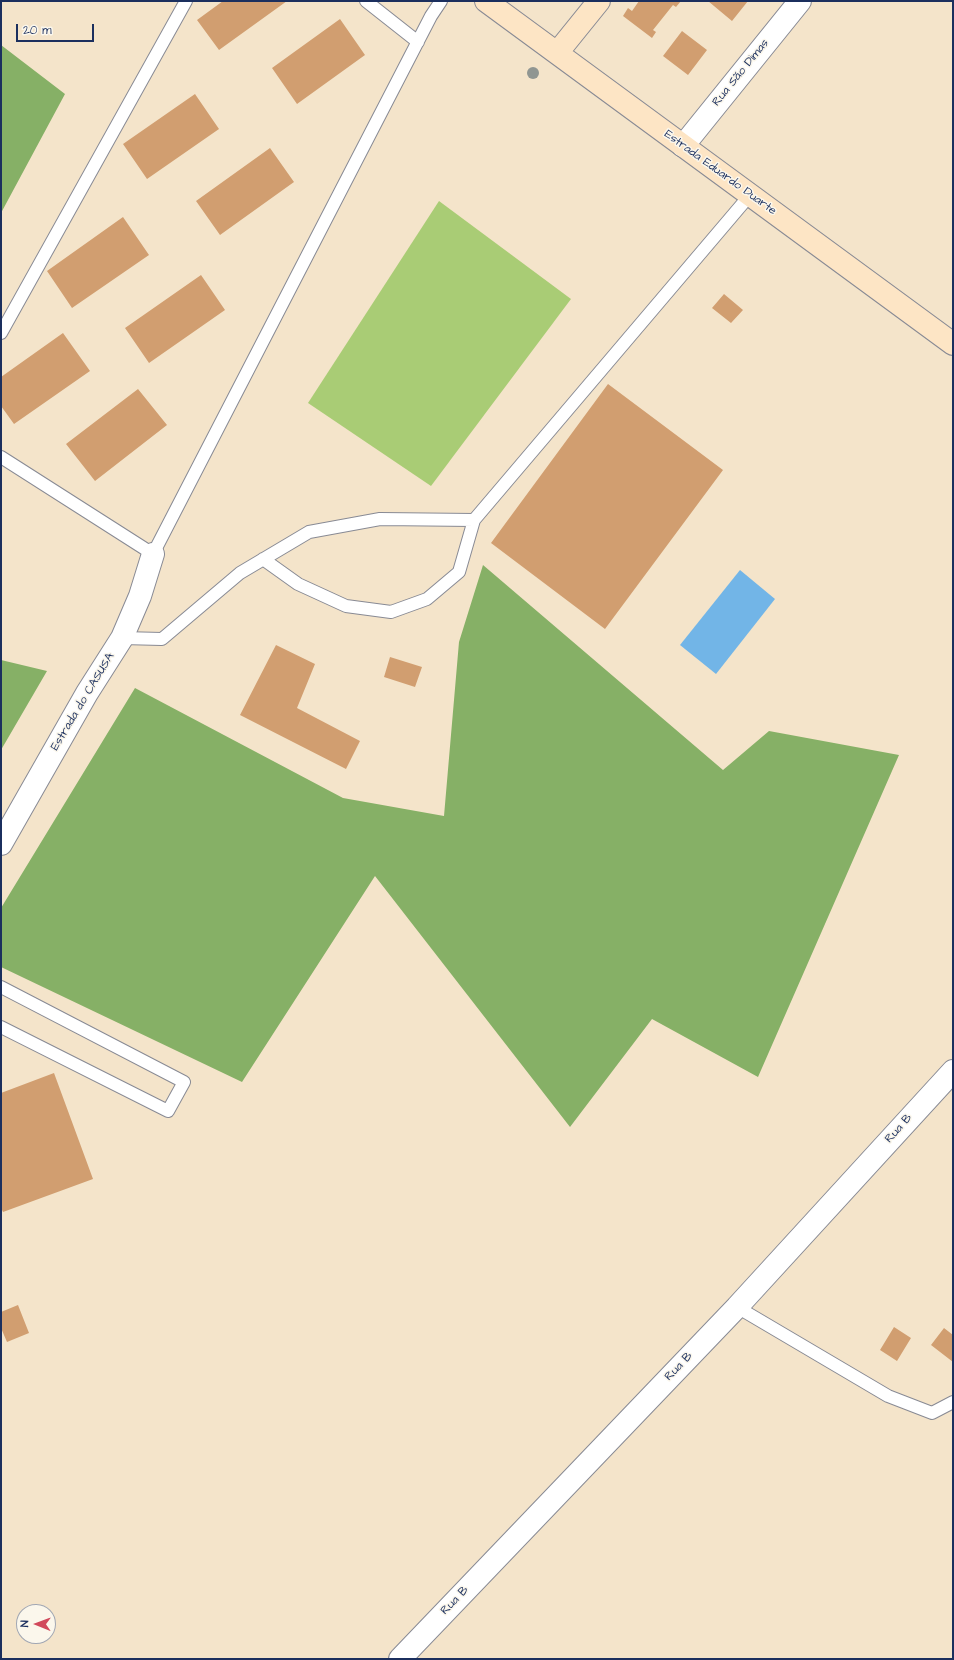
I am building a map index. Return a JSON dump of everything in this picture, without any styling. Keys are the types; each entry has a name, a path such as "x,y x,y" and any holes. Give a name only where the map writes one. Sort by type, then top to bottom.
{"street":[{"name":"Estrada Eduardo Duarte","path":"486,1 953,344"},
{"path":"557,53 599,1"},
{"name":"Rua São Dimas","path":"683,146 800,1"},
{"name":"Estrada do CASUSA","path":"1,844 87,693 122,638 140,596 153,554"},
{"name":"Rua B","path":"400,1659 737,1307 953,1071"}],"lane":[{"path":"1,333 186,1"},
{"path":"366,1 418,42"},
{"path":"1,457 153,554 418,42 441,1"},
{"path":"263,560 298,584 346,606 391,612 426,599 459,572 474,520 750,195"},
{"path":"122,638 162,639 240,573 309,532 380,519 474,520"},
{"path":"1,987 184,1082 168,1112 1,1027"},
{"path":"737,1307 888,1396 932,1412 953,1402"}],"green space":[{"path":"1,45 65,94 1,213"},
{"path":"439,201 571,299 431,486 308,403"},
{"path":"483,565 723,770 769,731 899,755 758,1077 652,1019 570,1127 375,876 242,1082 1,967 1,908 135,688 343,798 444,816 459,642"},
{"path":"1,660 47,671 1,750"}],"water":[{"path":"740,570 775,599 716,674 680,645"}],"building":[{"path":"223,1 287,1 219,50 197,20"},
{"path":"639,1 681,1 676,7 673,5 653,30 656,32 652,38 623,16 628,8 632,11"},
{"path":"708,1 748,1 732,21"},
{"path":"340,19 365,55 297,104 272,68"},
{"path":"682,31 707,50 688,75 663,56"},
{"path":"195,94 219,129 147,179 123,144"},
{"path":"270,148 294,182 220,235 196,201"},
{"path":"123,217 149,255 72,308 47,271"},
{"path":"201,275 225,310 149,363 125,328"},
{"path":"724,294 743,310 731,323 712,308"},
{"path":"63,333 90,371 14,424 1,406 1,377"},
{"path":"608,384 723,470 605,629 491,543"},
{"path":"138,389 167,425 95,481 66,444"},
{"path":"276,645 315,664 297,708 360,741 346,769 240,715"},
{"path":"390,657 422,667 415,687 384,677"},
{"path":"54,1073 93,1179 3,1212 1,1208 1,1093"},
{"path":"18,1305 29,1333 7,1342 1,1328 1,1312"},
{"path":"894,1327 911,1338 897,1361 880,1350"},
{"path":"944,1328 953,1335 953,1362 931,1345"}]}
